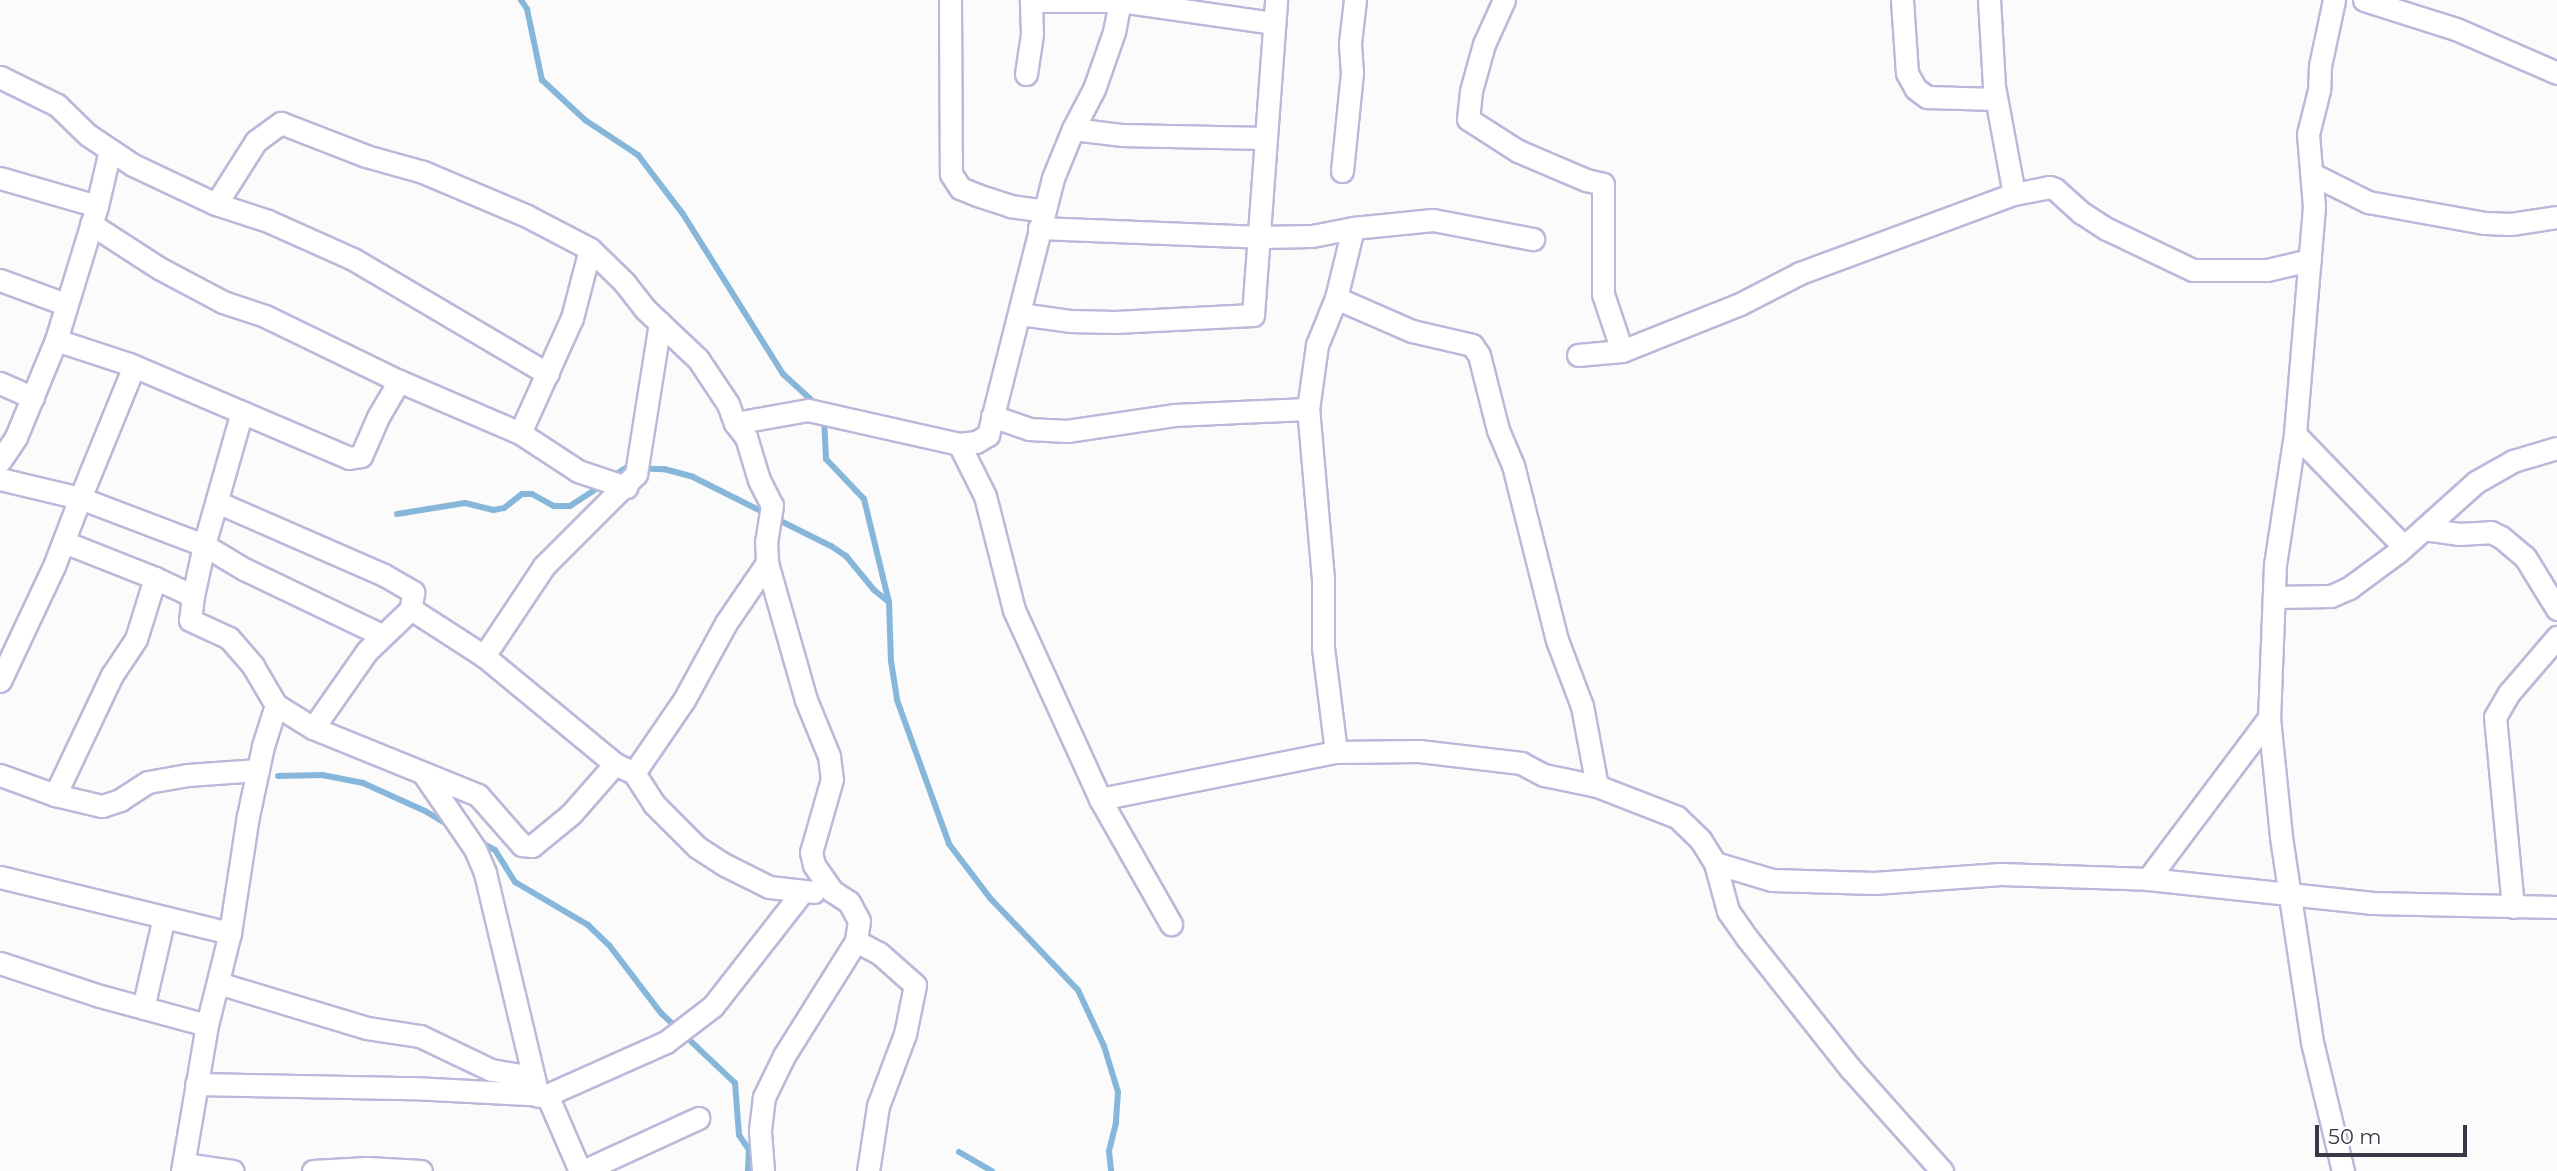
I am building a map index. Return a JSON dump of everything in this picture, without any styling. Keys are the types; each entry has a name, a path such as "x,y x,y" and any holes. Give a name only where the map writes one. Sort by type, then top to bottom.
{"street":[{"path":"950,0 951,174 960,188 977,195 1042,220 1260,237 1312,236 1353,228 1433,220 1533,239"},
{"path":"1026,74 1032,34 1031,0 1120,1 1272,23"},
{"path":"1020,314 1070,321 1253,315 1272,23 1276,0"},
{"path":"1342,171 1352,73 1350,43 1355,0"},
{"path":"1504,0 1484,44 1471,91 1468,119 1518,151 1603,184 1602,294 1622,351"},
{"path":"1902,0 1907,73 1916,89 1927,97 1996,99"},
{"path":"1989,0 1996,99 2014,194"},
{"path":"2334,0 2320,66 2319,90 2308,134 2314,207 2295,434 2278,543 2269,718 2289,897 2312,1042 2343,1171"},
{"path":"2364,0 2492,43 2557,73"},
{"path":"735,423 808,411 959,444 976,442 988,435 1042,220 1073,129 1094,89 1114,32 1120,1"},
{"path":"0,77 57,105 88,135 152,175 216,204 268,221 353,259 548,374"},
{"path":"216,204 256,141 281,123 479,195 590,249 698,359 729,404 735,423 746,437 759,480 772,505 766,541 767,563 806,700 829,757 832,779 811,852 821,880 854,909 859,921 856,941 784,1056 764,1097 760,1131 763,1171"},
{"path":"1073,129 1121,135 1265,138"},
{"path":"0,461 16,438 55,340 94,215 110,150"},
{"path":"2312,174 2368,202 2485,223 2511,224 2557,217"},
{"path":"0,178 94,215 187,284 223,302 265,316 400,381 520,433 578,471 626,486"},
{"path":"1578,355 1622,351 1740,304 1800,272 2014,194 2049,187 2107,229 2193,270 2267,270 2310,260"},
{"path":"1336,752 1323,648 1323,579 1308,410 1317,345 1336,298 1353,228"},
{"path":"520,433 572,318 590,249"},
{"path":"0,280 65,304"},
{"path":"1336,298 1412,331 1472,345 1479,355 1498,430 1513,465 1557,640 1582,706 1597,786"},
{"path":"484,656 544,566 636,474 660,323"},
{"path":"55,340 134,366 345,457 358,458 400,381"},
{"path":"0,681 64,542 134,366"},
{"path":"0,383 33,398"},
{"path":"992,416 1029,429 1067,431 1174,415 1308,410"},
{"path":"242,412 204,545 190,620 233,642 253,666 276,705 313,728 478,795 517,842 532,846 624,769 684,700 726,623 767,563"},
{"path":"2295,434 2403,546"},
{"path":"959,444 985,496 1014,610 1100,799 1171,924"},
{"path":"2275,597 2331,596 2373,573 2476,482 2512,461 2557,449"},
{"path":"0,479 80,498 204,545 244,569 382,635"},
{"path":"217,502 384,575 414,593 411,609 382,635 313,728"},
{"path":"2424,529 2458,534 2491,531 2501,537 2525,558 2557,609"},
{"path":"64,542 193,596"},
{"path":"55,796 93,712 136,639 155,578"},
{"path":"411,609 484,656 624,769 697,847 725,866 769,887 802,892 832,891"},
{"path":"2513,906 2495,717 2509,693 2557,637"},
{"path":"233,1171 183,1167 207,1025 230,933 258,770 276,705"},
{"path":"2148,879 2269,718"},
{"path":"1100,799 1336,752 1419,751 1521,763 1544,775 1597,786 1677,817 1700,839 1715,863 1728,911 1746,938 1851,1069 1942,1171"},
{"path":"0,775 55,796 106,805 148,782 188,775 258,770"},
{"path":"421,770 475,849 485,873 539,1089 582,1171 698,1118"},
{"path":"1715,863 1772,880 1810,883 1874,883 2001,874 2148,879 2289,897 2371,903 2557,908"},
{"path":"0,877 230,933"},
{"path":"196,1084 539,1089 666,1042 713,1006 802,892"},
{"path":"143,1009 164,917"},
{"path":"856,941 879,953 915,985 905,1034 878,1106 868,1171"},
{"path":"0,963 143,1009 207,1025"},
{"path":"218,983 367,1028 420,1036 491,1070 539,1089"},
{"path":"313,1171 368,1168 421,1171"}],"waterway":[{"path":"521,0 527,9 542,80 585,120 638,155 683,214 783,374 818,406"},
{"path":"824,418 826,459 864,499 889,602 891,661 897,700 949,844 990,898 1078,990 1104,1046 1118,1092 1116,1123 1109,1151 1111,1171"},
{"path":"613,476 626,468 664,469 693,477 831,546 846,556 874,590 889,602"},
{"path":"397,514 465,503 493,510 504,508 522,494 532,494 554,506 570,506 602,485"},
{"path":"278,776 322,775 363,783 425,811 450,826"},
{"path":"478,841 495,850 515,882 588,925 609,945 661,1013 735,1083 739,1135 749,1150 748,1171"},
{"path":"959,1152 992,1171"}]}
